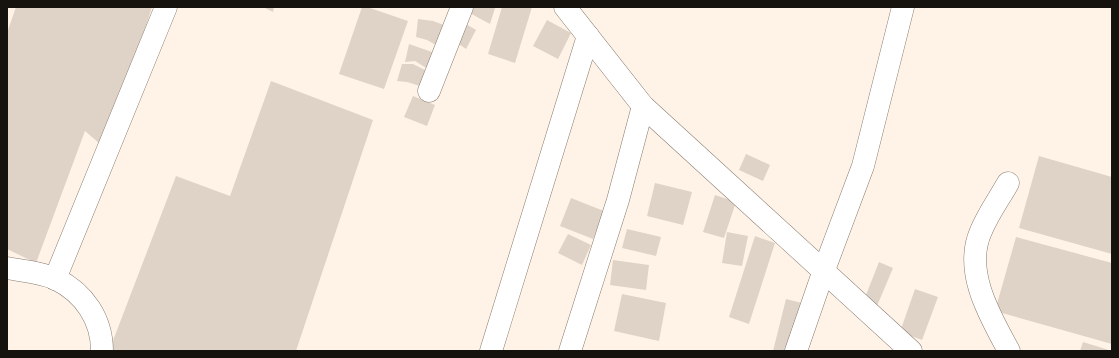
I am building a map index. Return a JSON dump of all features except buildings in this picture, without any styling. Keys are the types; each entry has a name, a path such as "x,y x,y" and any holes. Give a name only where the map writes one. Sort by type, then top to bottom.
{"street":[{"path":"55,279 166,7"},
{"path":"429,91 462,7"},
{"path":"565,7 643,106 911,351"},
{"path":"796,351 862,166 903,7"},
{"path":"491,351 588,36"},
{"path":"570,351 618,200 643,106"},
{"path":"1008,183 980,232 974,266 988,310 1009,351"},
{"path":"7,268 55,279 78,294 87,304 97,323 102,340 102,351"}]}
